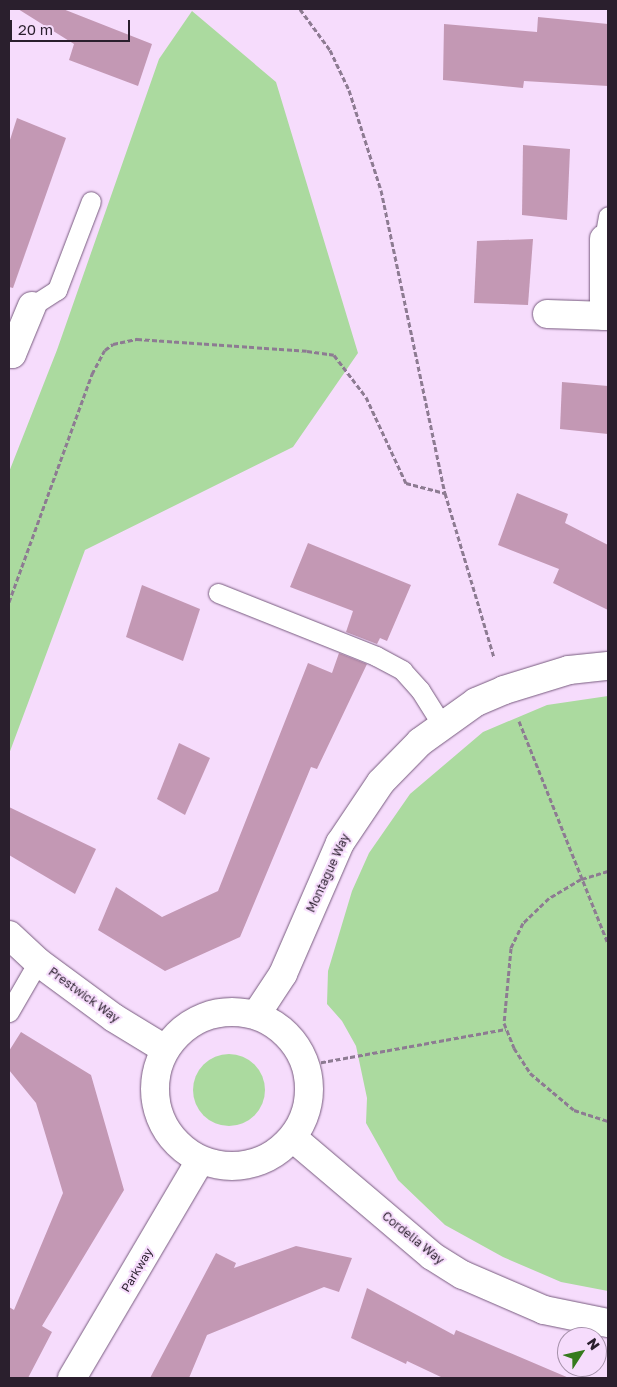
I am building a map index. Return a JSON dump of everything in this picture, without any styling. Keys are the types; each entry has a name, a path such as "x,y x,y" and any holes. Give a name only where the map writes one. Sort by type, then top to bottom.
{"street":[{"path":"547,314 606,316 606,227"},
{"path":"10,356 32,306"},
{"name":"Montague Way","path":"256,1015 283,974 340,843 381,782 420,742 476,702 504,690 569,670 608,666"},
{"name":"Prestwick Way","path":"9,935 38,962 114,1018 165,1049"},
{"path":"231,1011 256,1015 278,1026 295,1043 306,1065 310,1090 306,1115 293,1138 274,1155 251,1165 225,1167 200,1160 178,1146 162,1125 154,1100 155,1073 165,1049 182,1029 205,1016 231,1011"},
{"name":"Cordelia Way","path":"293,1138 432,1256 462,1275 544,1310 608,1323"},
{"name":"Parkway","path":"72,1378 200,1160"}],"lane":[{"path":"32,306 57,290 91,201"},
{"path":"218,593 376,656 402,670 420,690 442,725"},
{"path":"9,1012 38,962"}],"path":[{"path":"300,9 330,50 349,90 382,190 445,493 504,690 527,737 581,879 608,943"},
{"path":"9,602 92,374 105,350 113,344 136,339 334,356 366,397 406,483 445,493"},
{"path":"608,871 581,879 542,904 523,923 511,948 506,978 506,1029 530,1073 574,1110 608,1121"},
{"path":"602,928 608,926"},
{"path":"306,1065 506,1029"}],"green space":[{"path":"192,11 276,82 358,353 293,447 85,550 9,754 9,472 57,350 159,59"},
{"path":"608,696 608,1291 561,1282 503,1257 445,1225 398,1180 366,1123 367,1098 356,1046 342,1021 327,1004 328,971 352,891 369,853 410,794 483,732 547,705"},
{"path":"229,1054 249,1060 259,1070 265,1090 259,1110 249,1120 229,1126 209,1120 199,1110 193,1090 199,1070 209,1060"}],"building":[{"path":"18,9 63,9 152,44 138,86 69,60 74,44"},
{"path":"538,17 608,24 608,86 524,81 523,88 443,80 444,24 537,32"},
{"path":"17,118 66,138 13,288 9,287 9,143"},
{"path":"523,145 570,149 567,220 522,215"},
{"path":"533,239 528,305 474,303 477,241"},
{"path":"562,382 608,386 608,434 560,429"},
{"path":"517,493 568,514 565,523 608,545 608,610 553,583 559,569 498,545"},
{"path":"308,543 411,585 387,641 380,638 377,644 346,632 353,611 290,587"},
{"path":"142,585 200,609 183,661 126,637"},
{"path":"339,653 367,664 317,769 311,767 240,937 165,971 98,930 116,887 162,917 218,891 308,663 332,673"},
{"path":"179,743 210,758 185,815 157,799"},
{"path":"9,807 96,849 75,894 9,855"},
{"path":"21,1032 91,1075 124,1190 42,1326 52,1332 28,1378 9,1378 9,1307 14,1310 63,1193 36,1103 9,1070 9,1051"},
{"path":"296,1246 352,1258 339,1292 324,1287 207,1335 189,1378 150,1378 216,1253 236,1263 234,1268"},
{"path":"367,1288 454,1335 456,1330 557,1373 557,1377 569,1378 443,1378 407,1361 406,1364 351,1338"}]}
